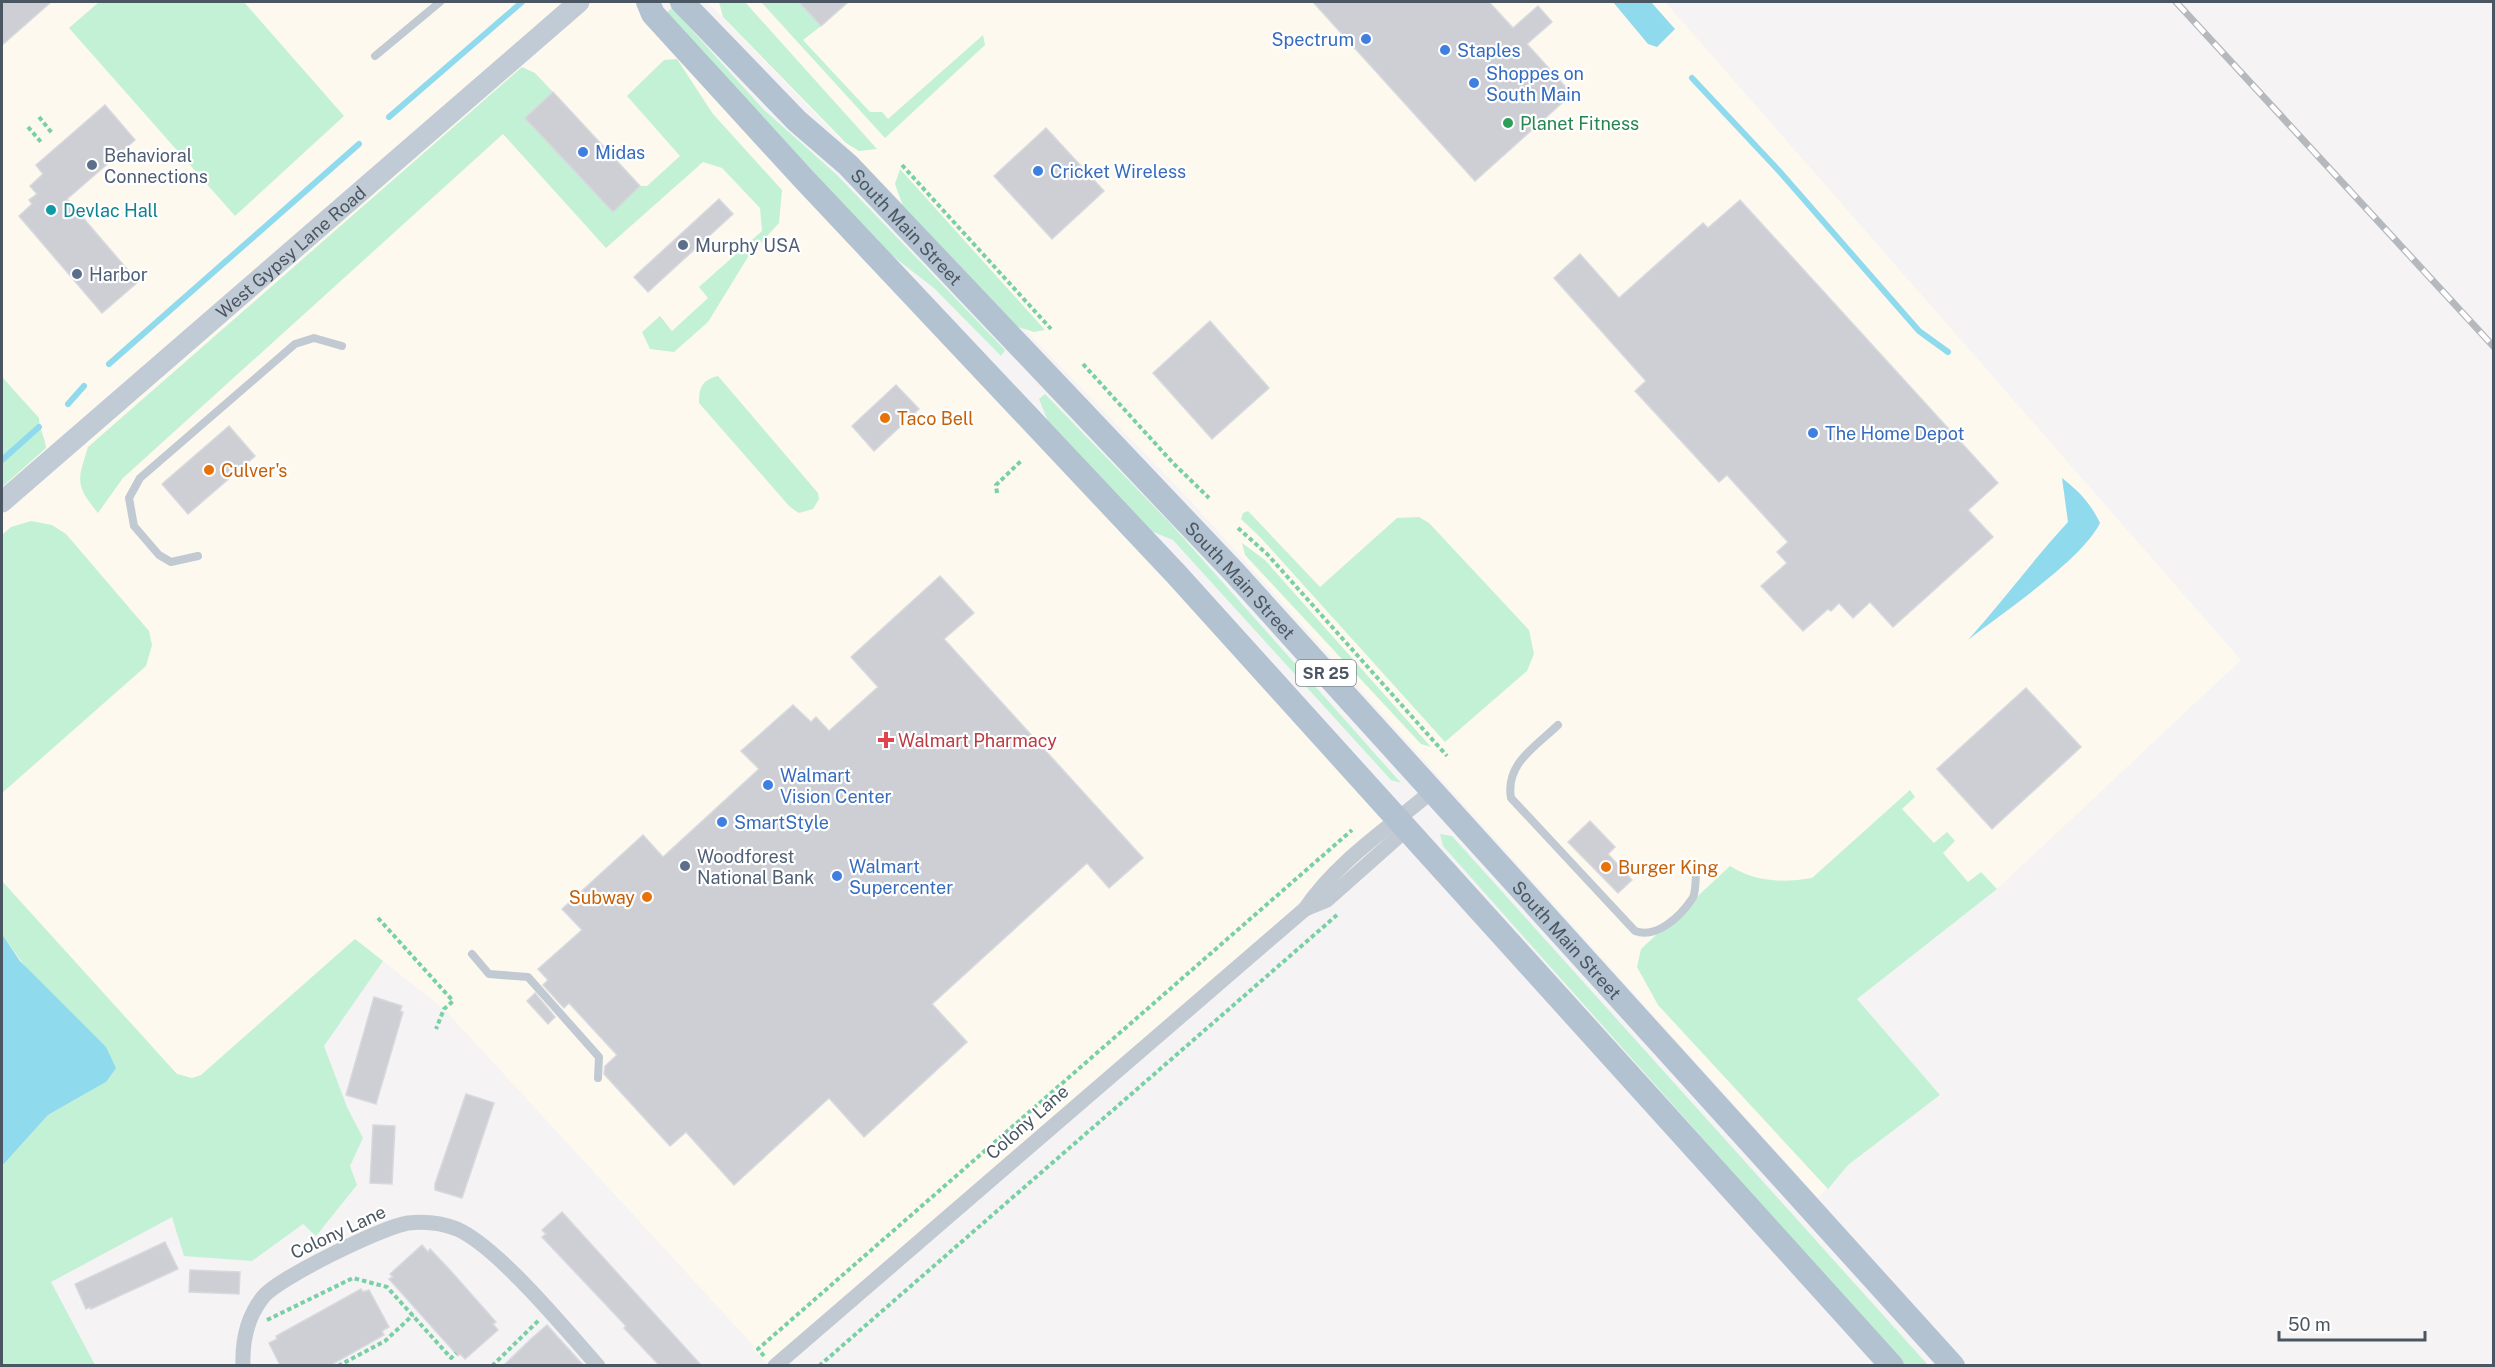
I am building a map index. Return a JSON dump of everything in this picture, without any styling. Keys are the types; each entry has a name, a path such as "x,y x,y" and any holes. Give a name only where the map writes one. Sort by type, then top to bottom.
{"main road":[{"name":"West Gypsy Lane Road","path":"2,502 579,2"},
{"name":"SR 25","path":"648,2 653,14 803,178 1169,566 1892,1365"},
{"name":"South Main Street","path":"682,2 797,121 848,165 1234,572 1952,1364"}],"street":[{"name":"Colony Lane","path":"771,1362 1305,909 1318,890 1367,844 1403,824 1432,791"},
{"name":"Colony Lane","path":"243,1365 242,1350 249,1321 264,1295 283,1279 384,1230 406,1224 440,1224 472,1237 496,1256 598,1365"}],"lane":[{"path":"375,56 440,2"},
{"path":"198,556 171,562 159,555 134,526 129,498 140,478 295,344 314,338 342,346"},
{"path":"1558,725 1513,768 1509,784 1511,798 1635,931 1645,934 1656,932 1672,919 1694,897 1696,876"},
{"path":"472,954 489,974 528,977 599,1057 598,1078"}],"path":[{"path":"39,117 52,132"},
{"path":"28,127 41,142"},
{"path":"902,165 1051,329"},
{"path":"1083,364 1173,463 1209,498"},
{"path":"997,493 996,485 1022,460"},
{"path":"1238,528 1268,555 1448,756"},
{"path":"771,1362 758,1349 1352,830"},
{"path":"819,1365 1346,908"},
{"path":"378,918 453,1001 444,1009 436,1029"},
{"path":"249,1321 270,1320 353,1278 387,1287 451,1358 456,1353"},
{"path":"338,1365 385,1341 412,1315"},
{"path":"492,1365 530,1329"}],"shaded area":[{"path":"2,2 648,2 1399,820 775,1365 768,1365 752,1348 754,1346 444,1009 355,939 201,1075 140,1099 2,1201"},
{"path":"707,2 1665,2 2241,660 1997,889 1857,999 1940,1095 1848,1165 1818,1198 1186,496"}],"green space":[{"path":"99,2 244,2 344,116 235,216 69,28"},
{"path":"719,2 745,2 877,149 859,151 846,143 723,17"},
{"path":"761,2 799,2 821,26 803,40 870,112 882,112 888,119 983,35 985,45 885,138"},
{"path":"672,8 763,109 837,175 1005,350 1001,356 934,288 890,254 666,13"},
{"path":"677,59 713,114 782,190 779,223 748,257 708,322 674,352 650,349 642,332 660,316 672,331 708,298 699,287 762,231 760,208 722,168 703,162 606,248 503,134 123,478 98,513 90,503 80,482 88,447 522,67 535,73 553,92 526,118 613,211 640,186 647,186 680,156 627,96 664,60"},
{"path":"900,169 1045,330 1034,332 1018,327 903,206 895,184"},
{"path":"718,376 818,493 819,499 813,509 799,513 790,507 699,403 702,385"},
{"path":"3,378 39,418 46,448 2,487"},
{"path":"1045,394 1170,523 1401,783 1391,780 1173,540 1151,531 1048,421 1039,399"},
{"path":"1248,511 1320,587 1397,518 1419,517 1429,523 1529,630 1534,654 1527,671 1445,742 1261,538 1241,519 1243,513"},
{"path":"31,521 52,525 66,534 149,631 152,645 146,666 2,793 2,535 11,527"},
{"path":"1242,543 1265,560 1431,747 1421,744 1245,555"},
{"path":"1910,790 1915,797 1902,809 1934,843 1947,832 1955,841 1943,853 1968,882 1981,872 1997,889 1857,999 1940,1095 1848,1165 1828,1189 1658,1005 1637,967 1641,949 1730,866 1769,880 1812,878"},
{"path":"1440,834 1452,836 1928,1365 1904,1365 1443,846"},
{"path":"2,881 177,1074 192,1078 201,1075 355,939 383,961 324,1046 347,1107 363,1138 350,1166 357,1185 316,1236 303,1224 252,1261 184,1256 172,1217 51,1282 95,1365 2,1365 2,1166 48,1115 106,1082 2,934"}],"water":[{"path":"1613,2 1651,2 1675,29 1657,47 1648,44"},
{"path":"2062,478 2084,498 2100,523 2091,538 2060,569 1968,640 2068,522"},
{"path":"2,934 20,961 106,1047 116,1068 106,1082 48,1115 2,1166"}],"building":[{"path":"2,2 51,2 2,45"},
{"path":"799,2 848,2 821,26"},
{"name":"Shoppes on South Main","path":"1313,2 1489,2 1513,28 1538,6 1552,22 1527,44 1572,94 1475,181"},
{"name":"Midas","path":"553,92 640,186 613,212 525,118"},
{"name":"Devlac Hall","path":"105,105 135,140 67,199 138,282 102,313 19,216 32,204 29,200 37,194 30,186 43,174 36,165"},
{"path":"1046,128 1104,191 1052,239 994,176"},
{"name":"Murphy USA","path":"719,199 733,214 648,292 634,277"},
{"name":"The Home Depot","path":"1740,200 1998,483 1968,510 1993,537 1893,627 1870,602 1853,618 1839,603 1831,611 1828,609 1803,631 1761,586 1787,563 1777,552 1788,542 1727,475 1719,482 1635,391 1646,381 1554,278 1580,254 1619,298 1703,223 1708,228"},
{"path":"1210,321 1269,388 1212,439 1153,373"},
{"name":"Taco Bell","path":"896,385 919,409 874,451 852,426"},
{"name":"Culver's","path":"229,426 255,456 188,514 162,484"},
{"name":"Walmart Supercenter","path":"940,576 974,613 944,639 1143,858 1109,888 1087,863 932,1004 967,1042 864,1137 829,1098 734,1185 686,1132 670,1146 604,1074 605,1066 617,1055 569,1003 564,1008 543,985 548,980 538,969 582,930 562,909 643,835 663,857 759,769 741,751 793,705 811,722 816,717 829,731 878,687 851,657"},
{"path":"2026,688 2081,747 1992,829 1937,769"},
{"name":"Burger King","path":"1590,821 1615,847 1608,854 1632,880 1618,893 1568,842"},
{"path":"535,993 555,1017 548,1024 527,1001"},
{"path":"374,997 402,1006 400,1011 403,1012 376,1104 346,1095"},
{"path":"466,1094 494,1103 462,1198 435,1190 435,1184"},
{"path":"373,1125 395,1126 392,1184 370,1183"},
{"path":"562,1212 701,1365 659,1365 624,1328 626,1326 542,1237 546,1234 542,1230"},
{"path":"165,1242 178,1269 91,1309 90,1307 86,1309 75,1284"},
{"path":"422,1245 428,1252 430,1249 496,1322 493,1324 498,1330 465,1359 460,1354 458,1356 389,1279 393,1277 390,1274"},
{"path":"190,1270 240,1272 239,1294 189,1292"},
{"path":"361,1289 363,1292 369,1290 389,1327 382,1331 384,1335 331,1365 280,1365 269,1343 277,1339 276,1336"},
{"path":"547,1325 583,1365 504,1365 532,1338"}],"waterway":[{"path":"389,117 522,2"},
{"path":"1692,78 1780,172 1919,331 1948,352"},
{"path":"109,364 359,144"},
{"path":"68,404 84,386"},
{"path":"2,460 39,427"}],"railway":[{"path":"2176,2 2494,347"}],"place":[{"name":"Spectrum","path":"1366,39"},
{"name":"Staples","path":"1445,50"},
{"name":"Shoppes on South Main","path":"1474,83"},
{"name":"Planet Fitness","path":"1508,123"},
{"name":"Midas","path":"583,152"},
{"name":"Behavioral Connections","path":"92,165"},
{"name":"Cricket Wireless","path":"1038,171"},
{"name":"Devlac Hall","path":"51,210"},
{"name":"Murphy USA","path":"683,245"},
{"name":"Harbor","path":"77,274"},
{"name":"Taco Bell","path":"885,418"},
{"name":"The Home Depot","path":"1813,433"},
{"name":"Culver's","path":"209,470"},
{"name":"Walmart Pharmacy","path":"886,740"},
{"name":"Walmart Vision Center","path":"768,785"},
{"name":"SmartStyle","path":"722,822"},
{"name":"Woodforest National Bank","path":"685,866"},
{"name":"Burger King","path":"1606,867"},
{"name":"Walmart Supercenter","path":"837,876"},
{"name":"Subway","path":"647,897"}]}
